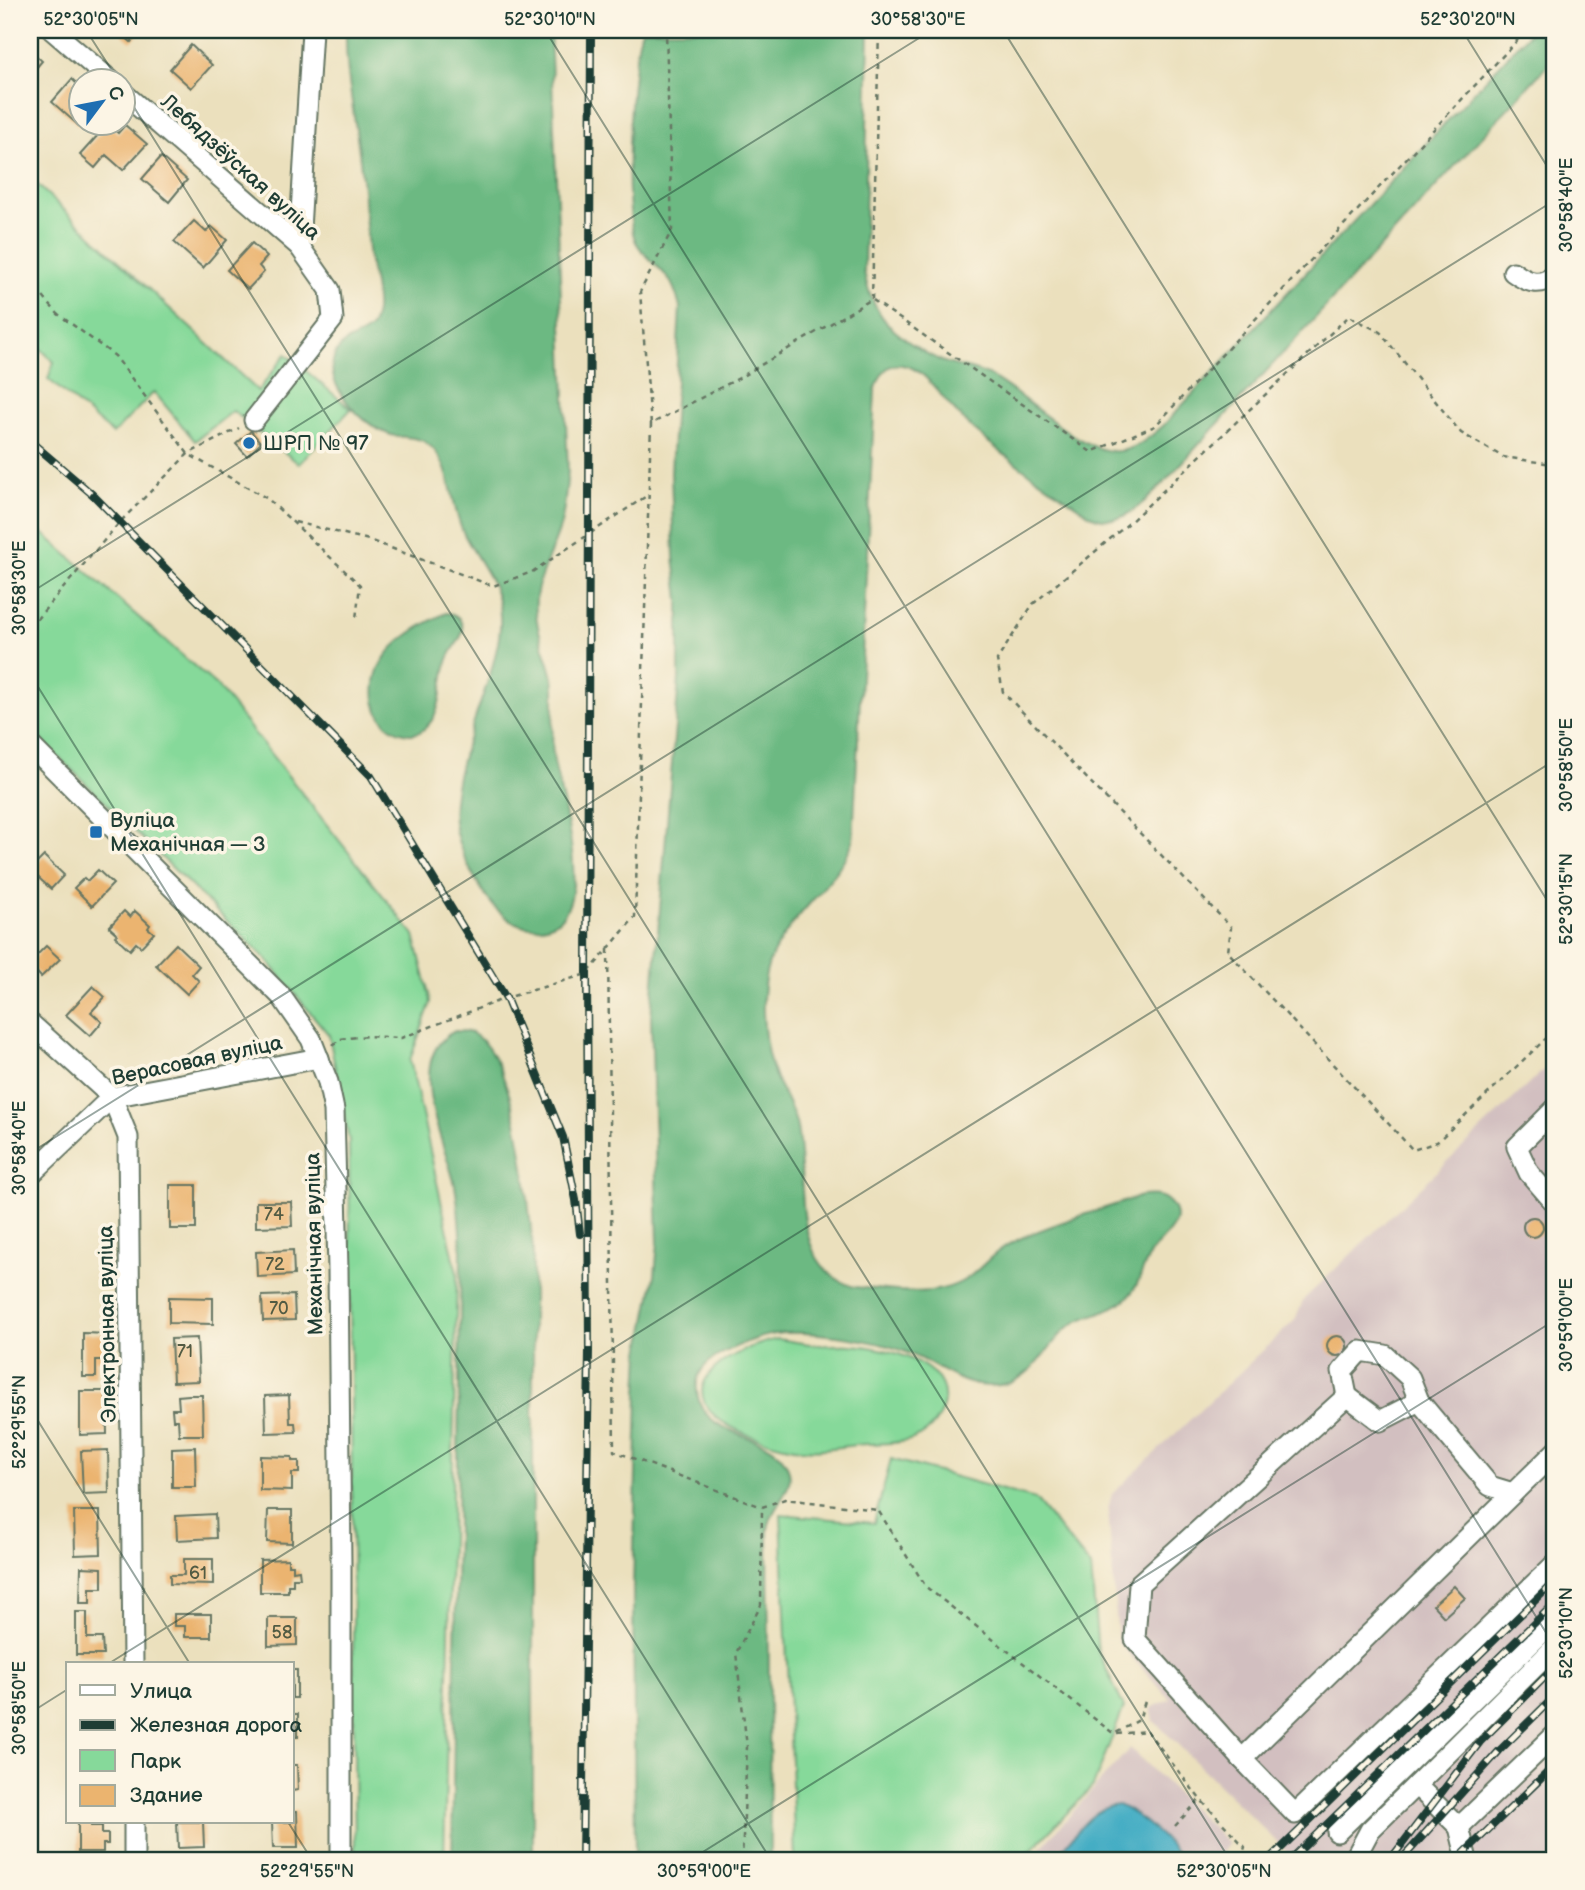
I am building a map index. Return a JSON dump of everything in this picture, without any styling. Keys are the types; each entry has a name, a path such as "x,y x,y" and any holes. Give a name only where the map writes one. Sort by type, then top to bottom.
{"street":[{"path":"52,30 94,66"},
{"path":"299,246 312,30"},
{"name":"Лебядзёўская вуліца","path":"136,104 299,246 330,290 333,319 254,420"},
{"path":"1513,272 1526,282 1534,283 1543,282 1555,275"},
{"name":"Механічная вуліца","path":"30,745 281,996 311,1039 328,1082 335,1137 341,1563 341,1860"},
{"name":"Электронная вуліца","path":"30,1023 112,1097 128,1137 133,1662"},
{"name":"Верасовая вуліца","path":"30,1175 112,1097 319,1058"},
{"path":"1555,1109 1517,1147 1528,1173 1555,1203"},
{"path":"1419,1401 1380,1421 1347,1396 1342,1371 1360,1351 1385,1355 1410,1378 1419,1401 1490,1486 1513,1493"},
{"path":"1347,1396 1139,1584 1135,1639 1295,1814 1555,1564"},
{"path":"1242,1759 1555,1452"},
{"path":"1337,1832 1555,1620"},
{"path":"1354,1860 1370,1830 1555,1647"},
{"path":"1459,1827 1555,1735"},
{"path":"1416,1785 1459,1827 1467,1860"},
{"path":"134,1824 134,1860"}],"path":[{"path":"319,1058 340,1039 367,1036 401,1038 506,998 587,974 635,917 651,424 640,292 672,230 666,30"},
{"path":"872,299 879,30"},
{"path":"872,299 1091,452 1155,426 1527,30"},
{"path":"30,282 58,314 115,356 188,454 268,499 360,585 356,619"},
{"path":"651,424 739,378 872,299"},
{"path":"1555,460 1552,464 1503,457 1461,433 1380,332 1349,316 1129,523 1033,604 997,660 1003,692 1231,927 1228,952 1413,1150 1437,1142 1555,1030"},
{"path":"30,627 120,522 188,454 254,420"},
{"path":"292,522 369,540 494,586 532,572 649,494"},
{"path":"30,717 39,725"},
{"path":"608,949 614,1451 762,1507 785,1499 878,1510 926,1587 1114,1734 1147,1731 1200,1799 1245,1847 1241,1860"},
{"path":"742,1860 747,1747 736,1653 761,1605 762,1507"},
{"path":"1114,1734 1139,1720 1145,1701"},
{"path":"1175,1826 1200,1799"}],"shaded area":[{"path":"1555,1059 1555,1860 1295,1860 1154,1721 1151,1708 1170,1699 1118,1642 1108,1509 1112,1494 1295,1320 1304,1299"},
{"path":"1130,1748 1228,1843 1216,1860 1030,1860"}],"green space":[{"path":"346,30 550,30 568,471 561,524 540,578 536,612 540,637 553,678 553,755 568,827 573,884 568,907 555,923 525,926 507,918 497,909 482,890 467,862 454,823 460,768 499,638 500,610 495,591 463,532 446,471 434,450 421,440 395,436 370,424 342,396 333,373 336,353 347,342 370,328 376,311 360,157 348,73"},
{"path":"642,30 869,30 864,271 878,311 895,331 925,352 944,362 990,376 1082,441 1098,448 1119,451 1146,440 1163,426 1532,30 1555,30 1555,57 1159,488 1128,514 1110,519 1090,515 985,439 918,371 902,365 891,366 879,381 875,391 853,841 835,873 777,946 769,963 764,990 768,1053 776,1079 796,1123 804,1217 809,1239 818,1260 833,1276 854,1287 914,1292 943,1289 957,1284 1002,1249 1029,1234 1141,1196 1164,1198 1175,1211 1176,1218 1170,1231 1149,1256 1127,1298 1114,1307 1070,1326 1027,1373 1009,1383 994,1386 967,1382 906,1352 877,1343 804,1333 775,1334 747,1342 717,1356 702,1370 697,1392 703,1409 726,1429 771,1448 782,1457 790,1478 768,1529 770,1860 635,1860 633,1589 638,1393 640,1352 655,1275 658,1242 651,1017 679,678 679,600 674,557 671,473 680,307 670,281 636,242 629,201 631,103"},
{"path":"30,178 258,391 286,354 351,409 299,464 233,411 195,441 154,392 113,434 48,379 54,362 30,338"},
{"path":"30,522 217,686 414,935 431,1002 410,1060 457,1273 444,1860 355,1860 349,1141 329,1035 267,960 30,729"},
{"path":"446,613 458,618 463,631 445,668 435,715 424,729 417,733 407,734 393,729 379,714 374,693 382,662 402,639"},
{"path":"455,1031 475,1035 490,1051 502,1074 519,1135 533,1250 533,1860 452,1860 461,1251 455,1186 431,1103 429,1081 431,1061 439,1044"},
{"path":"778,1339 820,1345 867,1347 884,1350 919,1363 933,1373 942,1385 944,1400 938,1418 924,1433 907,1441 813,1450 762,1440 728,1425 712,1413 703,1399 703,1386 709,1374 735,1355"},
{"path":"891,1459 1035,1499 1091,1567 1098,1652 1124,1707 1093,1786 1022,1860 795,1860 781,1514 874,1523"}],"water":[{"path":"1118,1805 1153,1829 1181,1860 1054,1860 1090,1818 1108,1807"}],"building":[{"path":"117,30 142,30 131,42"},
{"path":"191,45 212,65 191,88 170,69"},
{"path":"30,50 42,61 30,75"},
{"path":"66,86 66,114 52,102"},
{"path":"136,134 147,144 123,170 106,155 95,168 80,155 97,136"},
{"path":"161,157 187,180 169,202 142,179"},
{"path":"194,221 206,232 211,226 227,240 203,268 174,242"},
{"path":"252,243 267,257 259,266 264,272 248,289 227,270"},
{"name":"ШРП № 97","path":"251,431 261,443 247,456 236,444"},
{"path":"44,856 64,875 51,889 30,870"},
{"path":"98,870 113,884 92,906 74,888 84,878 87,881"},
{"path":"124,911 130,917 135,911 150,925 148,928 154,933 141,947 136,943 130,950 109,927"},
{"path":"176,944 199,966 192,974 199,981 187,994 156,965"},
{"path":"46,946 60,959 41,977 30,962"},
{"path":"93,986 105,997 91,1012 102,1022 90,1036 66,1015"},
{"path":"170,1185 196,1185 196,1229 170,1229"},
{"path":"256,1202 291,1202 292,1226 256,1227"},
{"path":"1533,1217 1540,1220 1543,1227 1540,1234 1533,1237 1526,1234 1523,1227 1526,1220"},
{"path":"293,1250 294,1275 257,1277 256,1252"},
{"path":"294,1295 295,1320 263,1321 262,1296"},
{"path":"169,1297 213,1298 213,1324 169,1323"},
{"path":"83,1333 109,1334 109,1360 96,1360 96,1377 83,1377"},
{"path":"1337,1336 1344,1339 1347,1346 1344,1353 1337,1356 1330,1353 1327,1346 1330,1339"},
{"path":"197,1338 199,1381 173,1382 171,1339"},
{"path":"80,1391 106,1391 107,1434 80,1435"},
{"path":"202,1395 203,1435 179,1435 178,1420 173,1420 172,1409 179,1409 178,1396"},
{"path":"289,1395 290,1423 295,1423 296,1432 266,1433 265,1396"},
{"path":"195,1447 196,1487 172,1487 172,1448"},
{"path":"108,1450 109,1493 83,1494 81,1451"},
{"path":"260,1456 292,1457 292,1461 299,1461 299,1473 292,1473 292,1491 260,1490"},
{"path":"268,1510 292,1510 292,1543 267,1542"},
{"path":"74,1511 100,1511 101,1554 75,1555"},
{"path":"215,1514 216,1538 177,1540 176,1516"},
{"path":"184,1559 213,1559 213,1585 170,1584 170,1575 184,1575"},
{"path":"288,1559 288,1565 293,1565 293,1571 299,1570 300,1578 293,1578 293,1585 288,1585 288,1592 260,1592 260,1560"},
{"path":"81,1567 102,1568 102,1588 90,1588 90,1603 80,1603"},
{"path":"1454,1586 1465,1598 1444,1617 1433,1605"},
{"path":"76,1612 87,1612 87,1638 102,1638 103,1655 76,1655"},
{"path":"174,1614 211,1614 211,1637 185,1637 185,1626 174,1626"},
{"path":"268,1618 297,1618 297,1645 268,1646"},
{"path":"294,1670 297,1670 297,1698 294,1698"},
{"path":"294,1714 298,1714 298,1737 294,1737"},
{"path":"294,1765 297,1765 298,1790 294,1791"},
{"path":"294,1811 297,1811 298,1848 273,1848 272,1824 294,1824"},
{"path":"78,1824 102,1826 102,1834 108,1834 108,1844 103,1844 103,1852 78,1852"},
{"path":"177,1824 203,1824 204,1847 178,1848"}],"railway":[{"path":"582,1860 589,1350 587,974 591,30"},
{"path":"30,441 92,494 371,776 506,998 563,1137 580,1234"},
{"path":"1269,1860 1555,1581"},
{"path":"1290,1860 1555,1603"},
{"path":"1390,1860 1480,1742 1555,1667"},
{"path":"1402,1859 1500,1750 1555,1696"},
{"path":"1457,1860 1555,1765"}],"place":[{"name":"ШРП № 97","path":"249,443"},
{"name":"Вуліца Механічная — 3","path":"96,832"}]}
